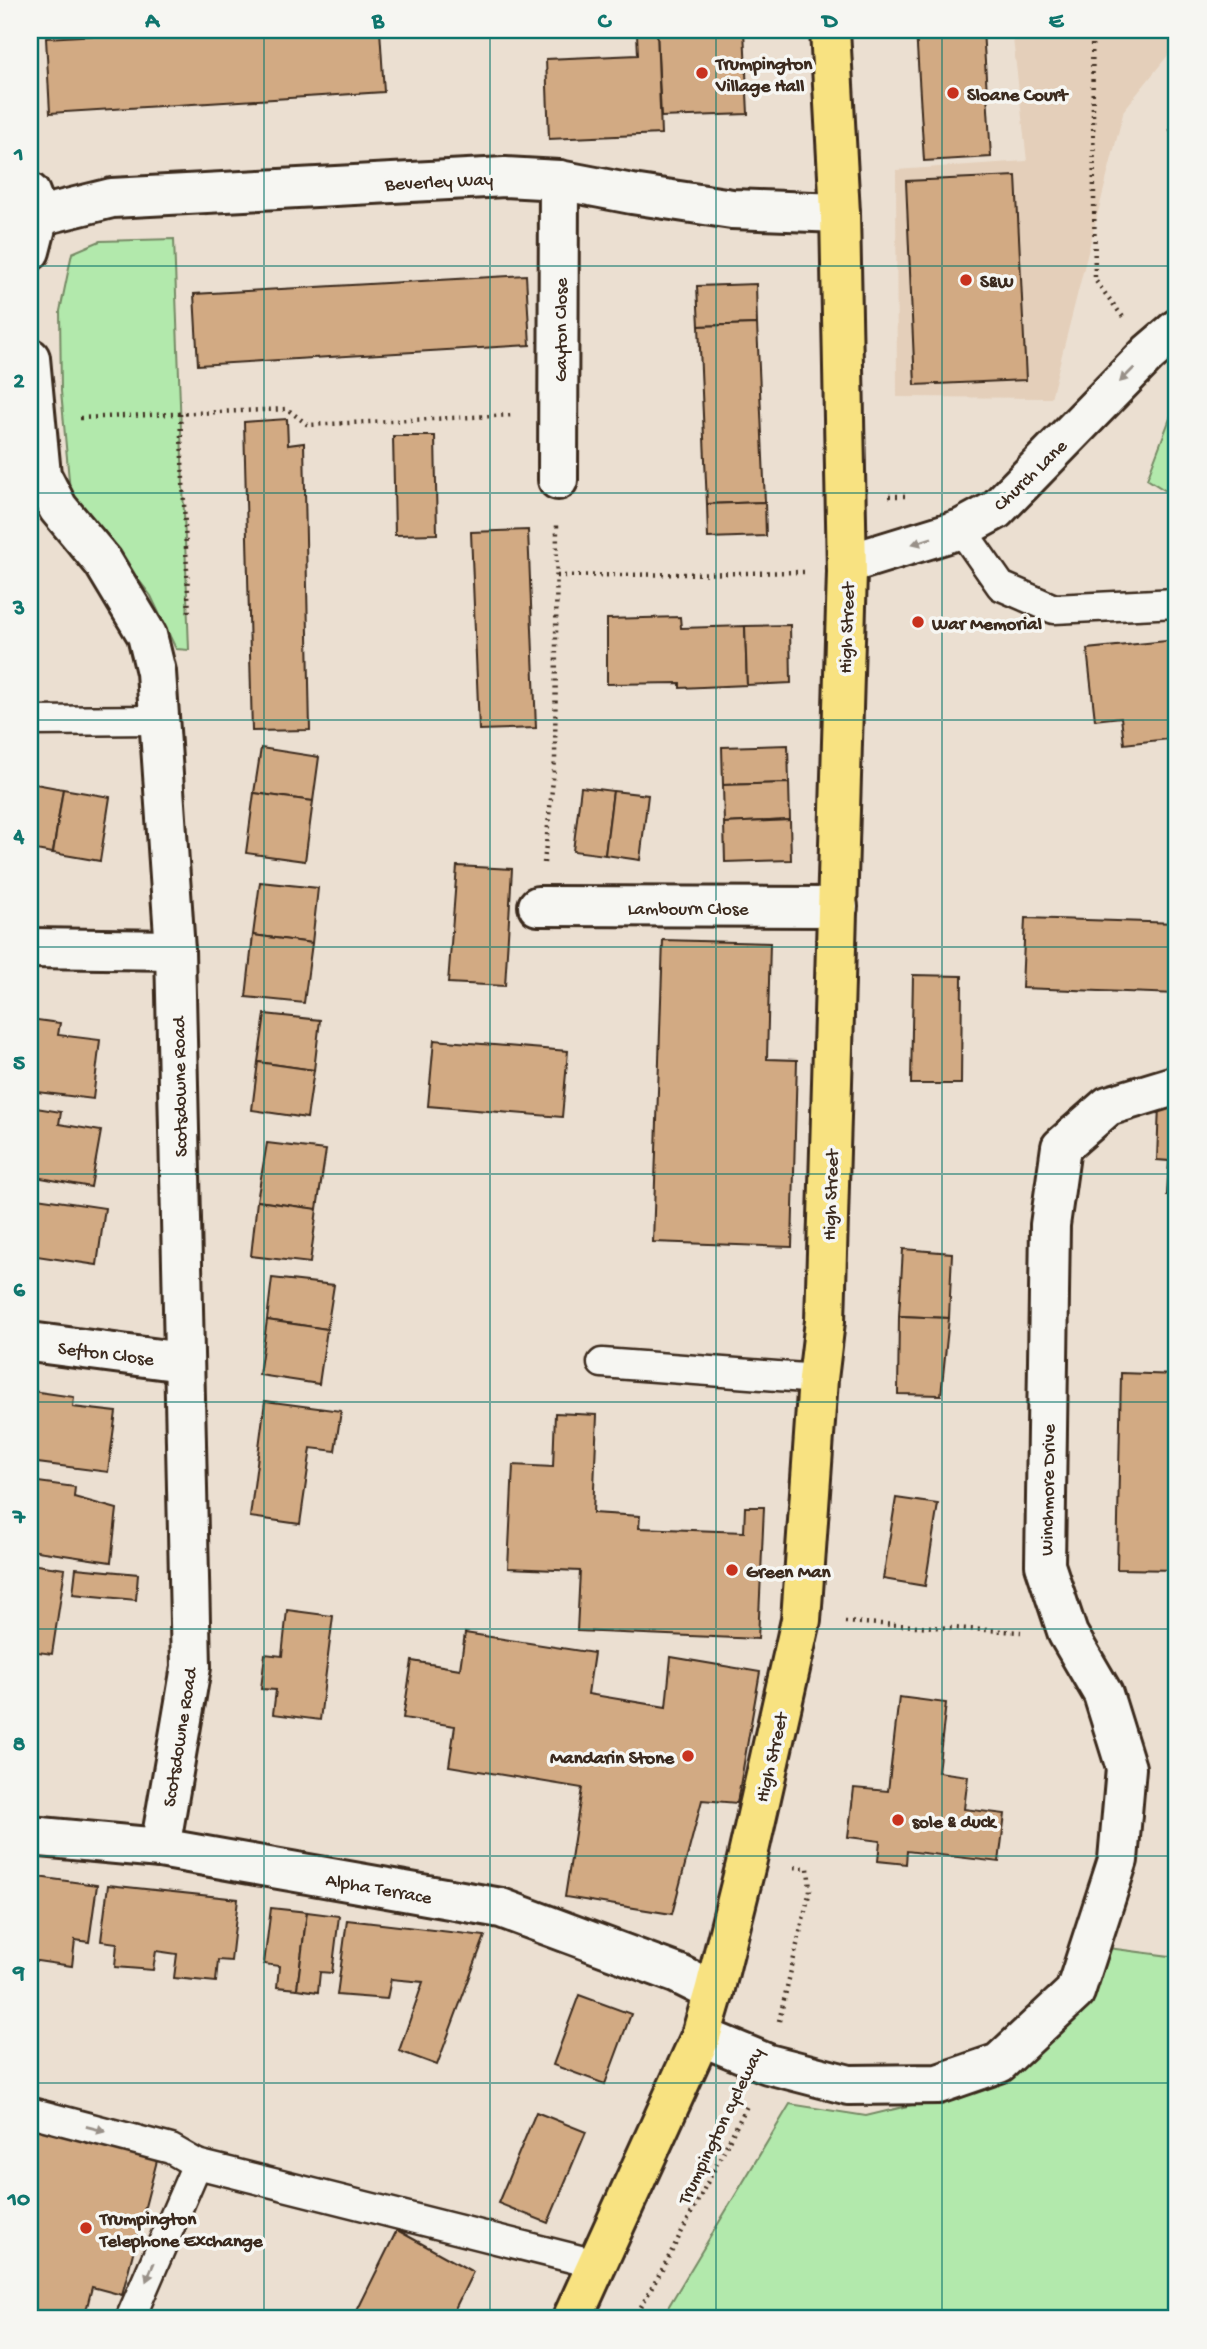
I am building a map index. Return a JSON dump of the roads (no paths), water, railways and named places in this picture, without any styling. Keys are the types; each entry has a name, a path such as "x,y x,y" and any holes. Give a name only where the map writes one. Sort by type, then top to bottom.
{"main road":[{"name":"High Street","path":"572,2319 701,2036 746,1864 801,1620 818,1379 825,1321 847,568 840,214 830,30"}],"street":[{"name":"Beverley Way","path":"33,220 112,198 505,177 559,180 732,209 840,214"},
{"name":"Gayton Close","path":"558,480 559,180"},
{"name":"Church Lane","path":"847,568 961,529 996,509 1149,353 1177,329"},
{"name":"Scotsdowne Road","path":"30,358 41,475 58,508 103,562 147,635 156,672 175,950 191,1667 160,1848"},
{"name":"Lambourn Close","path":"538,906 838,907"},
{"path":"30,948 175,950"},
{"name":"Winchmore Drive","path":"701,2036 768,2064 849,2085 938,2084 999,2063 1075,1992 1118,1860 1126,1768 1103,1694 1068,1634 1045,1565 1050,1225 1061,1147 1108,1106 1177,1085"},
{"name":"Sefton Close","path":"30,1342 183,1362"},
{"name":"Alpha Terrace","path":"30,1836 160,1848 501,1908 678,1974 714,1992"}],"lane":[{"path":"961,529 1001,586 1054,610 1177,603"},
{"path":"30,721 159,720"},
{"path":"602,1363 818,1379"},
{"path":"30,2112 171,2149 197,2164 596,2264"},
{"path":"130,2319 197,2164"}],"place":[{"name":"Trumpington Village Hall","path":"702,73"},
{"name":"Sloane Court","path":"953,93"},
{"name":"S&W","path":"966,280"},
{"name":"War Memorial","path":"918,622"},
{"name":"Green Man","path":"732,1570"},
{"name":"Mandarin Stone","path":"688,1756"},
{"name":"sole & duck","path":"898,1820"},
{"name":"Trumpington Telephone Exchange","path":"86,2228"}]}
